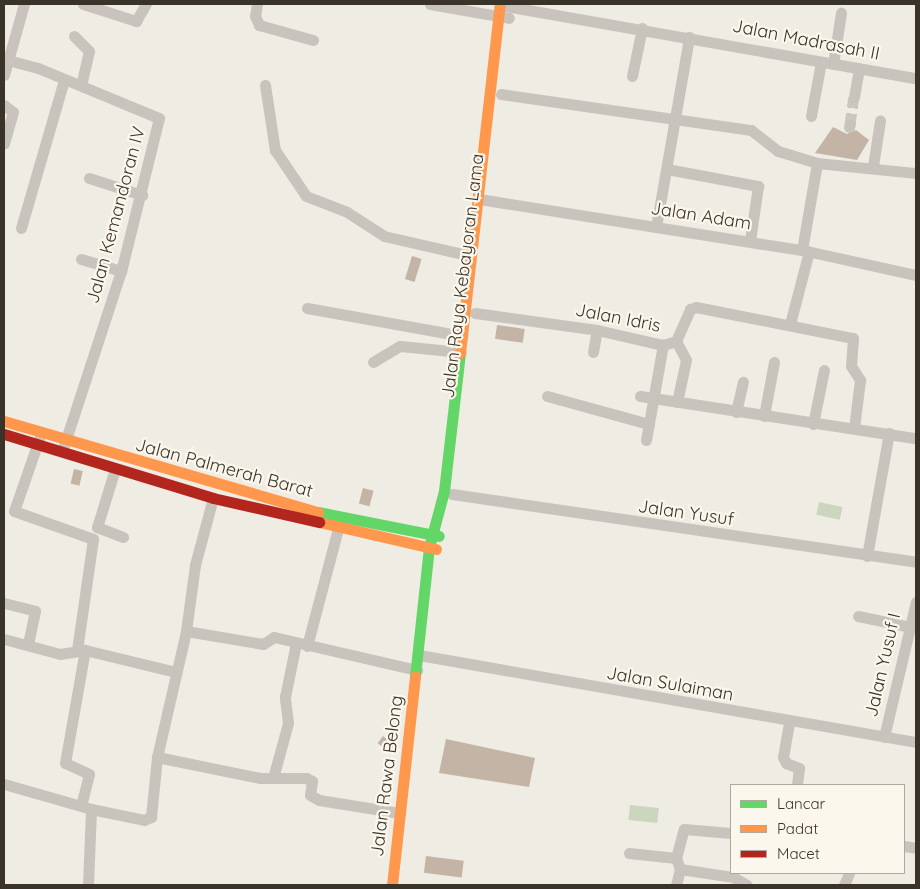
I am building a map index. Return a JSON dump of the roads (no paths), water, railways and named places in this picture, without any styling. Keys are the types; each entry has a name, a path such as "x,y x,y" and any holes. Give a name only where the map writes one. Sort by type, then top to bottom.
{"main road":[{"name":"Jalan Raya Kebayoran Lama","path":"436,535 444,491 471,256 484,199 501,94 505,9"},
{"name":"Jalan Raya Kebayoran Lama","path":"432,548 452,494 475,313 484,199 505,9"},
{"name":"Jalan Palmerah Barat","path":"4,421 39,439"},
{"name":"Jalan Palmerah Barat","path":"4,434 39,439 341,518 436,535"},
{"name":"Jalan Palmerah Barat","path":"64,446 115,469 213,498 338,529 432,548"},
{"name":"Jalan Rawa Belong","path":"392,885 432,548"}],"street":[{"path":"4,75 6,60 24,4"},
{"path":"82,4 101,7 136,21 146,4"},
{"path":"257,4 255,16 259,25 313,40"},
{"name":"Jalan Madrasah II","path":"430,4 505,9 642,28 916,78"},
{"path":"833,64 841,13"},
{"path":"632,76 642,28"},
{"path":"74,36 89,51 81,85"},
{"path":"656,227 667,169 671,119 689,38"},
{"name":"Jalan Kemandoran IV","path":"6,60 81,85 159,118 142,195 121,271 64,446"},
{"path":"810,116 821,62"},
{"path":"854,97 859,69"},
{"path":"21,228 64,80"},
{"path":"265,85 275,150 306,196 347,212 393,239 471,256"},
{"path":"501,94 751,130 778,151 817,163 873,166 916,173"},
{"path":"4,105 13,112 4,144"},
{"path":"873,166 880,121"},
{"path":"790,324 805,250 817,163"},
{"path":"667,169 758,186 750,241"},
{"path":"89,178 142,195"},
{"name":"Jalan Adam","path":"484,199 805,250 916,275"},
{"path":"81,259 121,271"},
{"name":"Jalan Idris","path":"475,313 597,330 663,345 676,341 690,309 696,307 790,324 855,340 851,366 860,380 854,428"},
{"path":"308,308 462,336"},
{"path":"593,352 597,330"},
{"path":"676,341 686,360 677,402"},
{"path":"646,440 663,345"},
{"path":"373,362 400,346 461,352"},
{"path":"764,416 774,362"},
{"path":"812,424 824,370"},
{"path":"736,412 743,382"},
{"path":"547,396 648,424"},
{"path":"640,396 812,424 884,432 916,438"},
{"path":"867,556 884,432"},
{"path":"39,439 14,511 91,538 94,544 65,762 89,774 86,808 88,885"},
{"path":"115,469 97,527 123,537"},
{"name":"Jalan Yusuf","path":"452,494 916,562"},
{"path":"4,784 86,808 147,820 157,757 186,630 195,565 213,498"},
{"path":"273,778 288,723 285,697 338,529"},
{"name":"Jalan Yusuf I","path":"884,737 916,602"},
{"path":"4,603 35,611 28,645"},
{"path":"858,616 910,627"},
{"path":"186,630 263,644 272,637 417,670"},
{"path":"4,639 60,654 81,650 176,672"},
{"name":"Jalan Sulaiman","path":"419,655 789,723 916,742"},
{"path":"789,723 783,756 786,763 800,768 797,784"},
{"path":"157,757 223,773 273,778 306,778 312,781 310,796 319,800 400,813"},
{"path":"676,885 680,869 676,858 684,829 730,834"},
{"path":"629,853 676,858"},
{"path":"680,869 733,877 747,885"}],"tunnel":[{"path":"850,124 854,97"}]}
